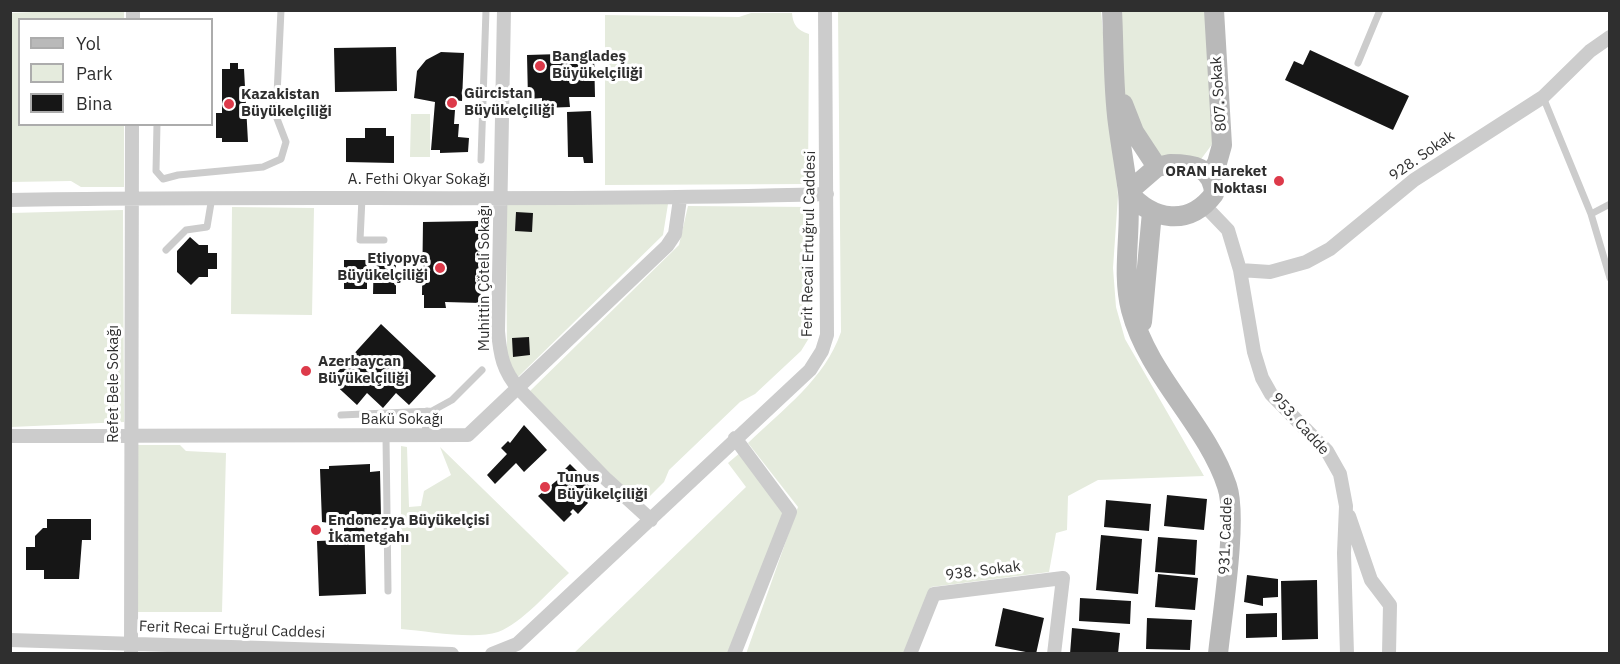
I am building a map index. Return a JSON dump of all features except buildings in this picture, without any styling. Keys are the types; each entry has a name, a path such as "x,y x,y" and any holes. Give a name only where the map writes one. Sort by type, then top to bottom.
{"main road":[{"name":"931. Cadde","path":"1112,10 1116,88 1128,192 1125,260 1131,310 1152,360 1216,462 1227,487 1230,506 1228,548 1218,654"},
{"name":"807. Sokak","path":"1209,175 1217,163 1222,146 1214,10"},
{"path":"1116,88 1134,132 1157,167"},
{"path":"1170,164 1196,166 1209,175 1214,194 1205,206 1190,215 1177,217 1152,212 1140,207 1128,192 1157,167 1170,164"},
{"name":"931. Cadde","path":"1141,333 1152,212"}],"street":[{"name":"Muhittin Çöteli Sokağı","path":"504,10 500,352 508,377 606,479 651,520"},
{"name":"Ferit Recai Ertuğrul Caddesi","path":"492,654 517,644 810,370 822,351 827,335 825,10"},
{"name":"928. Sokak","path":"1240,270 1270,272 1306,262 1330,249 1414,180 1543,97 1590,51 1610,36"},
{"name":"Refet Bele Sokağı","path":"131,648 132,126"},
{"name":"A. Fethi Okyar Sokağı","path":"10,200 362,196 680,199 827,194"},
{"name":"Bakü Sokağı","path":"10,436 425,437 468,435 667,246 675,234 680,199"},
{"name":"953. Cadde","path":"1205,206 1228,230 1240,270 1254,352 1262,378 1271,394 1327,452 1340,474 1346,506 1344,553 1347,654"},
{"path":"734,654 790,512 735,438"},
{"path":"1346,506 1371,580 1390,605 1389,654"},
{"name":"938. Sokak","path":"910,654 934,594 1063,578 1054,654"},
{"name":"Ferit Recai Ertuğrul Caddesi","path":"10,640 131,648 452,654"}],"lane":[{"path":"157,126 156,171 163,179 178,174 263,167 279,161 285,151 286,142 276,116 281,10"},
{"path":"481,160 486,10"},
{"path":"1358,63 1380,10"},
{"path":"1543,97 1591,214 1610,278"},
{"path":"362,196 360,240 384,240"},
{"path":"166,250 186,230 207,227 212,197"},
{"path":"1591,214 1610,204"},
{"path":"341,415 427,411 447,404 482,370"},
{"path":"425,437 427,411"},
{"path":"386,437 388,591"}],"green space":[{"path":"76,10 124,11 124,18 18,18 18,126 124,126 124,187 81,187 71,181 11,182 11,13"},
{"path":"838,11 1101,11 1118,196 1113,268 1116,307 1125,339 1204,476 1098,480 1068,496 1067,530 1056,533 1049,572 931,587 906,653 746,654 798,507 748,443 814,379 834,349 841,332"},
{"path":"1112,11 1214,11 1213,143 1196,166 1157,167 1116,88"},
{"path":"751,13 792,13 796,26 809,34 808,184 605,185 605,15 739,17"},
{"path":"411,114 430,114 430,157 410,157"},
{"path":"506,203 668,204 663,235 518,377 507,360"},
{"path":"688,206 809,207 812,327 809,338 801,351 755,394 740,402 669,470 664,482 642,504 591,456 530,391 679,245"},
{"path":"232,207 314,208 312,315 231,314"},
{"path":"123,210 124,422 11,427 11,213"},
{"path":"138,445 180,445 186,451 226,453 222,612 136,612"},
{"path":"401,446 407,447 409,507 421,506 424,491 451,475 440,447 569,573 526,614 507,628 498,632 476,635 401,629"},
{"path":"741,452 785,513 729,653 573,654 746,487 728,463"}],"place":[{"name":"Bangladeş Büyükelçiliği","path":"540,66"},
{"name":"Gürcistan Büyükelçiliği","path":"452,103"},
{"name":"Kazakistan Büyükelçiliği","path":"229,104"},
{"name":"ORAN Hareket Noktası","path":"1279,181"},
{"name":"Etiyopya Büyükelçiliği","path":"440,268"},
{"name":"Azerbaycan Büyükelçiliği","path":"306,371"},
{"name":"Tunus Büyükelçiliği","path":"545,487"},
{"name":"Endonezya Büyükelçisi İkametgahı","path":"316,530"}]}
